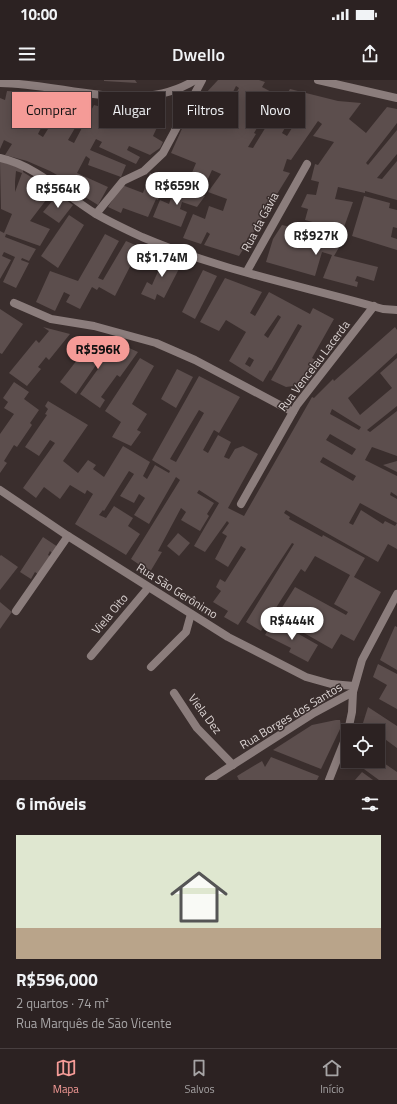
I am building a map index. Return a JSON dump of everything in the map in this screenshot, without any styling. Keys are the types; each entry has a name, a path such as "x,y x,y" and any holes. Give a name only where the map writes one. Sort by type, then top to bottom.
{"street":[{"path":"0,83 26,83 106,95 147,97 174,90 195,80"},
{"path":"96,214 123,181 144,171 163,153 202,80"},
{"path":"318,80 397,98"},
{"path":"0,158 24,166 46,179 96,214 142,237 247,272 374,306 397,310"},
{"name":"Rua da Gávia","path":"247,272 307,164"},
{"path":"14,303 51,319 94,326 156,343 220,373 293,412"},
{"name":"Rua Vencelau Lacerda","path":"241,504 293,412 374,306"},
{"name":"Rua São Gerônimo","path":"0,490 148,588 228,637 306,677 353,689"},
{"path":"16,611 68,536"},
{"name":"Viela Oito","path":"91,656 148,588"},
{"name":"Rua Borges dos Santos","path":"209,780 353,689 362,660 372,638 397,594"},
{"path":"151,667 186,632 191,614"},
{"path":"350,724 353,708 353,689"},
{"name":"Viela Dez","path":"174,693 197,728 233,765"},
{"path":"329,780 341,749"}],"building":[{"path":"135,80 137,83 104,81"},
{"path":"218,80 259,80 265,82 262,87 271,92 246,92 246,128 257,128 254,133 256,134 248,147 253,148 265,128 285,128 282,133 287,136 292,128 305,128 305,93 338,101 361,103 349,119 366,133 387,107 397,109 397,123 366,163 368,165 397,130 397,154 377,178 382,179 397,161 397,200 365,191 365,193 338,187 335,199 353,202 343,230 305,220 308,209 301,207 307,194 316,195 319,182 311,180 315,164 318,165 334,142 313,136 322,124 318,121 291,160 287,159 283,171 290,173 239,256 204,245 210,234 207,232 201,244 183,238 193,214 205,219 209,206 223,211 227,199 208,192 221,174 212,170 207,181 191,175 196,163 171,153 182,128 238,128 237,92 239,88 236,86 233,92 207,92"},
{"path":"290,89 302,92 288,92"},
{"path":"7,91 22,92 12,92 12,128 41,128 38,134 43,137 48,129 46,128 75,128 68,140 74,143 82,128 91,128 91,111 94,105 99,106 99,128 157,128 153,136 163,142 160,148 150,155 129,146 127,150 140,157 136,164 99,147 102,142 96,139 90,150 126,165 121,177 88,165 90,159 86,156 77,173 108,187 98,205 69,187 71,183 50,171 27,161 5,155 12,144 4,140 0,149 0,98 5,100"},
{"path":"0,161 23,169 23,172 53,191 30,221 50,229 40,246 6,234 5,237 36,249 29,261 22,258 21,260 29,263 16,288 3,282 15,257 4,252 2,256 11,260 0,279 0,231 4,233 12,214 1,209","holes":["16,171 22,173 15,192"]},
{"path":"150,173 165,179 158,200 156,199 148,217 123,208 121,213 108,207 122,185 143,193"},
{"path":"169,186 188,194 189,189 205,196 197,207 182,202 180,209 187,212 181,227 153,217 160,200 169,204 171,198 166,195"},
{"path":"58,194 73,205 59,223 43,212"},
{"path":"364,196 390,203 389,208 397,210 397,228 393,227 391,237 397,239 397,250 352,236"},
{"path":"69,215 84,225 58,268 41,256"},
{"path":"282,225 303,230 304,228 344,239 334,256 378,267 374,281 357,276 355,281 358,282 357,287 323,278 332,255 322,252 315,276 266,262 273,239"},
{"path":"105,234 119,241 98,278 103,280 126,241 140,247 115,296 99,287 97,290 92,287 80,309 66,302 70,295 64,292 55,311 36,302 50,271 78,281"},
{"path":"162,255 182,263 164,298 157,294 155,300 141,294 147,282 152,285 160,267 156,265"},
{"path":"203,270 217,276 195,319 182,312"},
{"path":"225,278 262,292 250,313 255,316 269,292 310,314 313,308 334,319 312,358 317,361 314,367 303,379 293,386 286,387 271,380 302,326 298,324 263,382 229,361 246,332 226,320 219,331 200,322","holes":["278,315 281,317 268,338 264,335","249,357 254,360 250,367 245,364"]},
{"path":"0,309 23,324 2,354 0,353"},
{"path":"43,327 70,334 49,360 46,357 38,367 41,369 27,386 9,373 36,340 39,343 49,331"},
{"path":"395,327 397,330 397,353 348,398 360,415 392,388 380,373 397,358 397,406 367,430 370,432 397,411 397,456 372,447 365,460 397,476 397,496 391,492 390,495 397,499 397,523 397,549 388,544 378,562 286,510 284,513 290,517 289,519 322,537 323,535 365,558 354,577 381,592 354,641 341,634 332,649 276,617 295,587 346,615 348,612 334,604 350,575 315,556 305,572 301,569 261,631 246,622 294,544 292,543 238,625 224,617 228,611 213,602 221,591 216,587 220,579 225,582 246,549 241,546 228,567 215,559 227,536 222,533 229,523 227,521 205,552 194,546 219,503 199,490 197,493 214,503 207,514 209,516 200,531 181,520 186,512 181,508 158,551 162,552 150,572 131,559 180,480 176,477 149,524 134,515 145,498 139,494 134,503 120,496 134,474 129,471 104,511 103,510 99,515 106,518 114,506 133,518 128,526 140,534 126,555 75,524 93,494 87,490 85,494 70,485 60,499 44,487 36,498 23,488 55,443 50,440 39,456 25,447 47,415 45,414 48,409 45,406 48,401 88,425 63,461 78,473 88,460 96,465 93,469 104,477 123,446 150,462 143,476 147,479 155,465 169,473 170,471 152,460 199,376 240,397 219,433 214,430 203,450 208,453 218,435 231,442 224,457 229,459 235,449 243,446 258,454 228,508 244,516 312,397 314,398 333,379 334,381","holes":["332,409 361,427 359,430 330,414","199,410 204,413 176,462 170,459","330,434 356,449 352,455 326,440","323,457 356,476 353,481 320,462","360,503 397,523 395,526 385,521 383,524 361,510 353,525 349,523"]},
{"path":"91,342 113,350 118,343 138,352 120,377 117,375 101,397 105,400 100,408 80,394 98,369 96,365 76,394 60,382"},
{"path":"140,358 154,366 132,404 147,414 137,430 141,432 131,446 112,437 121,422 105,411"},
{"path":"177,369 193,377 176,408 161,399"},
{"path":"14,382 29,392 24,399 39,410 30,423 32,425 17,447 14,445 4,461 7,463 0,473 0,434 14,414 4,408 8,402 3,398"},
{"path":"397,461 397,472 383,465"},
{"path":"178,533 190,543 179,556 167,546"},
{"path":"43,537 58,547 53,554 50,551 48,555 51,557 39,575 35,572 31,579 20,572"},
{"path":"1,555 18,567 0,590 0,556"},
{"path":"0,602 12,612 0,629"},
{"path":"274,620 318,645 308,662 289,652 291,648 265,635"},
{"path":"395,626 397,627 397,670 380,660"},
{"path":"378,664 397,674 397,709 379,699 387,685 373,677"},
{"path":"368,707 397,726 397,748 385,739 385,724 363,723"},
{"path":"340,720 341,727 321,769 273,750 312,725"},
{"path":"271,757 319,776 317,780 239,780 237,776 262,761 265,767"},
{"path":"385,764 397,772 397,780 379,780 363,768 385,768"},
{"path":"362,772 373,780 355,780"}]}
